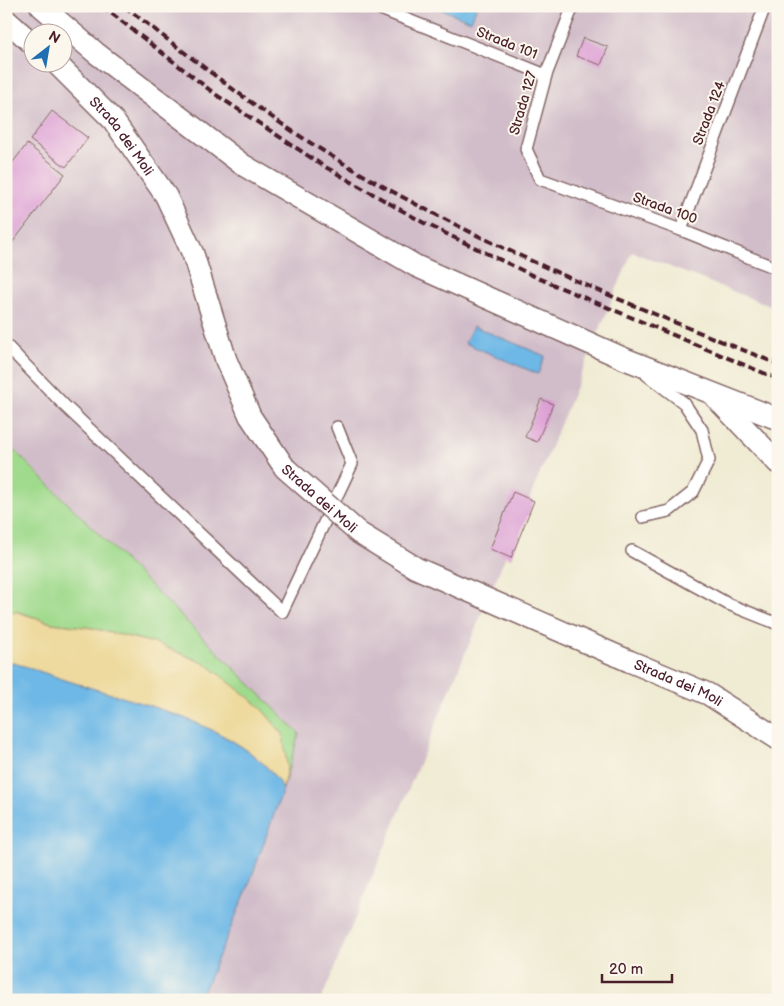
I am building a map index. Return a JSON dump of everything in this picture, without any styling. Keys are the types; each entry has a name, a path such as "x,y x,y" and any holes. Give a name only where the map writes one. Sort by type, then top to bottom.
{"street":[{"path":"42,6 96,53 243,165 416,266 625,359 778,419"},
{"path":"6,20 22,34"},
{"name":"Strada dei Moli","path":"64,72 113,120 166,196 193,254 226,360 250,416 284,468 359,533 416,568 708,694 778,739"},
{"path":"712,393 778,463"}],"lane":[{"name":"Strada 101","path":"373,6 546,75"},
{"name":"Strada 127","path":"540,179 526,149 546,75 573,6"},
{"name":"Strada 124","path":"681,230 765,6"},
{"name":"Strada 100","path":"540,179 681,230 778,269"},
{"path":"6,345 65,406 282,612 352,464 337,427"},
{"path":"625,359 684,403 702,430 708,460 693,492 669,511 643,517"},
{"path":"632,551 728,604 778,624"}],"shaded area":[{"path":"6,6 778,6 778,309 632,252 321,1000 188,1000 298,733 6,441"}],"green space":[{"path":"6,442 299,733 283,789 287,767 206,664 158,644 92,628 51,623 19,612 6,613"}],"sand":[{"path":"18,612 51,623 92,628 158,644 206,664 258,705 283,734 287,767 283,789 268,768 247,750 223,735 167,712 6,661 6,613"}],"water":[{"path":"433,6 477,6 471,21"},
{"path":"473,326 545,356 538,374 465,343"},
{"path":"6,661 132,700 192,721 220,734 246,750 268,768 283,789 248,887 200,1000 6,1000"}],"building":[{"path":"583,38 608,47 601,65 576,56"},
{"path":"52,111 88,138 66,167 30,140"},
{"path":"27,144 65,174 6,251 6,171"},
{"path":"541,399 553,404 537,442 525,437"},
{"path":"513,492 534,501 511,558 490,549"}],"railway":[{"path":"102,6 215,94 322,165 424,223 540,279 778,379"},
{"path":"124,6 279,122 386,188 440,217 551,270 778,364"}]}
